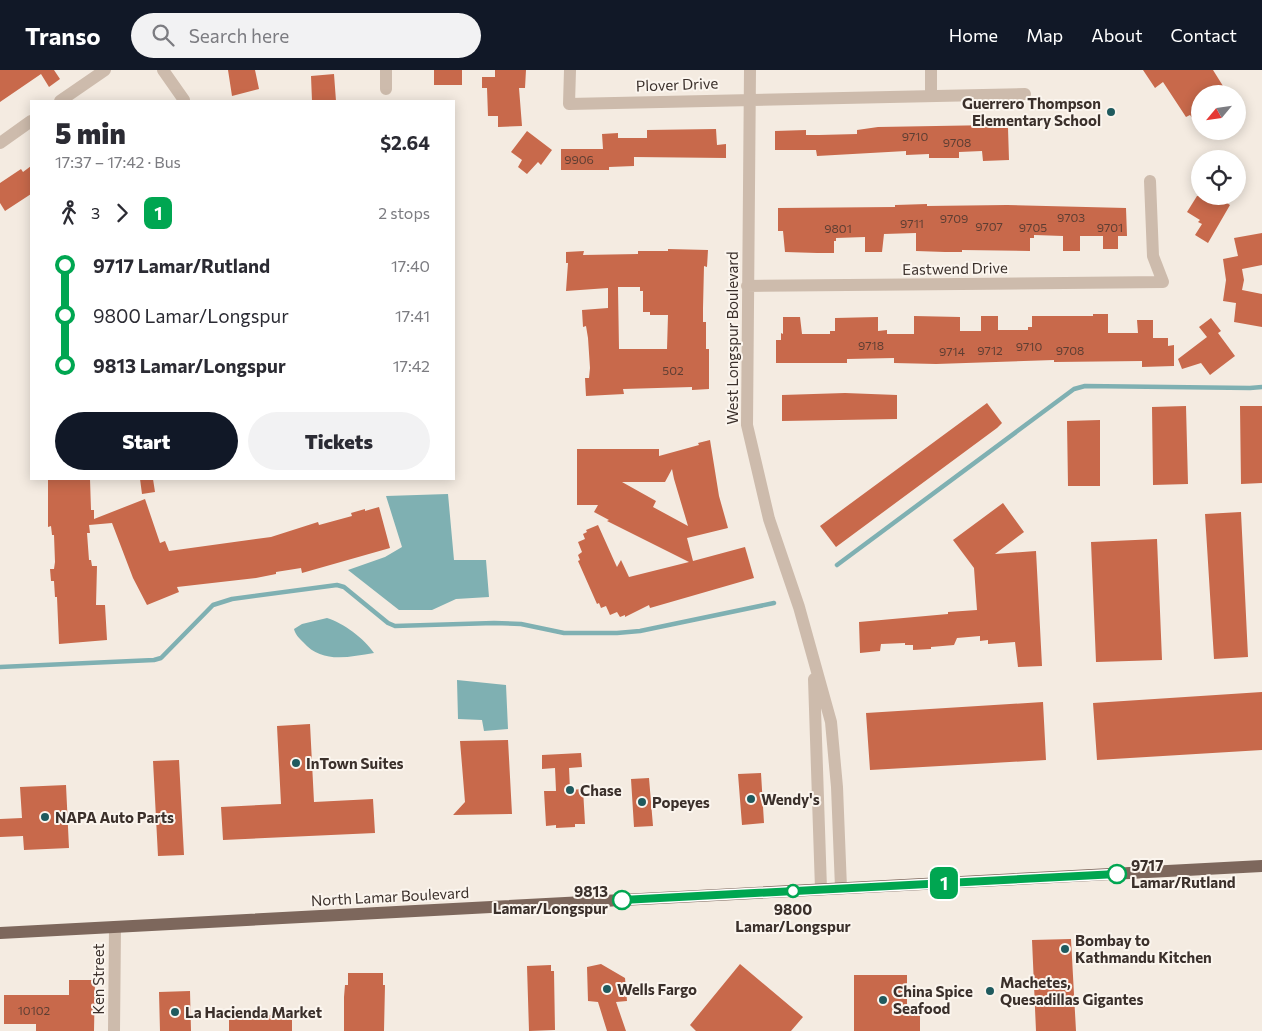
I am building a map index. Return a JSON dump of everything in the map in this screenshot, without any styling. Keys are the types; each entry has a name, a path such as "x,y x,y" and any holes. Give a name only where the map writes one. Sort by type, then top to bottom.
{"main road":[{"name":"North Lamar Boulevard","path":"0,933 1262,866"}],"street":[{"path":"61,100 105,70"},
{"path":"163,70 184,100"},
{"path":"386,70 386,89"},
{"name":"Plover Drive","path":"570,70 569,104 1025,94"},
{"name":"West Longspur Boulevard","path":"750,70 747,424 769,519 788,571 831,722 837,787 841,888"},
{"path":"931,70 931,95"},
{"path":"0,143 30,122"},
{"name":"Eastwend Drive","path":"747,286 1163,282 1152,256 1150,181"},
{"name":"West Longspur Boulevard","path":"813,657 821,889"},
{"name":"Ken Street","path":"114,1031 115,927"}],"water":[{"path":"448,494 454,560 486,560 489,597 456,599 432,610 399,610 348,570 385,557 402,547 386,496"},
{"path":"327,618 340,623 353,632 374,653 336,657 318,654 310,649 294,629 302,624"},
{"path":"457,680 506,685 508,729 484,731 482,720 458,719"}],"building":[{"path":"0,70 54,70 60,79 49,87 41,74 0,102"},
{"path":"228,70 255,70 259,89 232,96"},
{"path":"434,70 462,70 462,85 434,85"},
{"path":"495,70 526,70 525,88 519,88 522,126 498,127 498,116 488,116 487,88 482,88 482,77 495,77"},
{"path":"1143,70 1213,70 1222,85 1191,85 1191,116 1190,115 1186,117 1163,82 1155,88"},
{"path":"334,74 336,100 312,100 311,76"},
{"path":"994,125 994,128 1008,128 1009,160 983,161 982,151 959,152 959,158 929,158 929,154 906,155 906,151 817,156 816,150 775,150 775,131 806,130 806,135 857,134 857,130 878,127"},
{"path":"716,129 717,145 726,144 726,158 634,157 634,166 609,167 609,170 561,170 561,149 603,149 602,134 618,133 618,138 647,138 647,130"},
{"path":"527,131 552,150 541,165 538,162 527,174 518,167 522,160 511,152"},
{"path":"30,167 30,195 5,211 0,203 0,183 21,169 23,172"},
{"path":"927,204 927,206 1007,205 1126,208 1127,236 1118,236 1118,249 1103,249 1103,236 1080,236 1080,251 1063,251 1063,236 1034,235 1034,238 1030,238 1030,251 962,250 962,252 945,252 916,251 916,233 884,234 882,252 865,252 865,237 836,238 836,241 834,241 834,253 817,253 785,252 783,231 778,231 778,208 895,207 895,205"},
{"path":"1191,205 1230,205 1208,243 1195,235 1202,224 1198,222 1200,220 1187,212"},
{"path":"1262,233 1262,265 1242,269 1244,280 1242,290 1262,294 1262,327 1234,322 1236,303 1223,301 1226,280 1223,259 1238,256 1234,238"},
{"path":"668,249 708,250 707,267 704,266 703,322 706,322 706,349 709,349 709,389 692,390 692,387 623,389 624,394 586,396 585,378 589,378 590,368 588,338 586,326 583,327 582,310 608,308 608,288 566,291 568,263 566,263 566,252 584,251 583,255 638,254 638,251 668,251","holes":["618,287 640,287 640,291 643,291 643,312 650,312 650,315 668,315 667,349 619,349"]},
{"path":"1093,314 1108,314 1108,333 1138,333 1137,320 1153,320 1153,338 1168,338 1168,346 1174,345 1174,366 1142,367 1142,361 1054,362 1054,360 936,364 894,363 894,358 847,359 847,363 776,363 776,340 781,340 781,333 783,334 783,317 800,317 802,334 830,334 830,331 835,331 835,318 878,317 878,331 887,330 887,334 914,334 914,316 960,317 960,331 981,331 981,316 998,316 998,330 1028,330 1028,327 1032,327 1032,316 1093,316"},
{"path":"1211,318 1221,331 1218,333 1235,356 1210,375 1201,363 1182,369 1178,359 1207,337 1199,327"},
{"path":"845,393 897,395 897,419 782,421 782,395"},
{"path":"987,403 1002,423 997,428 836,547 820,526"},
{"path":"1186,406 1188,484 1153,485 1152,407"},
{"path":"1240,406 1262,406 1262,483 1241,484"},
{"path":"1100,420 1100,486 1068,486 1067,421"},
{"path":"710,440 719,496 728,528 687,538 693,561 745,547 754,578 650,608 649,605 625,617 625,615 620,617 617,612 610,615 606,606 601,608 599,603 597,604 578,561 580,560 578,555 582,552 578,542 585,539 583,534 587,532 586,530 598,525 617,567 621,560 629,577 689,562 607,521 609,520 594,512 598,505 577,505 577,449 659,449 659,456 699,445 698,443","holes":["672,469 688,526 653,507 656,501 622,482 665,482"]},
{"path":"48,480 90,480 91,510 94,510 94,519 145,499 160,543 165,541 169,551 271,537 318,522 319,525 352,516 351,513 379,507 390,548 302,573 301,568 276,572 276,574 256,578 177,587 179,592 147,605 133,578 112,523 89,525 90,533 87,533 89,560 91,560 92,566 97,566 96,605 105,605 107,640 59,644 57,597 55,597 54,581 51,581 50,569 54,569 55,562 54,535 52,535 51,526 48,527"},
{"path":"140,480 153,480 155,492 142,494"},
{"path":"1003,503 1024,532 995,554 1036,551 1042,666 1018,667 1015,642 988,644 988,640 980,641 980,636 957,638 954,645 931,647 931,649 913,650 913,645 905,645 905,643 881,644 880,651 860,653 859,622 977,610 974,568 953,540"},
{"path":"1241,512 1248,657 1214,659 1205,514"},
{"path":"1157,539 1162,660 1096,662 1091,542"},
{"path":"1262,692 1262,750 1097,760 1093,703"},
{"path":"1043,702 1046,760 870,770 866,713"},
{"name":"InTown Suites","path":"310,724 314,802 373,799 375,833 223,840 221,807 281,804 277,726"},
{"path":"508,740 512,814 453,815 465,802 460,741"},
{"name":"Chase","path":"581,753 582,767 569,768 570,790 583,789 585,824 575,824 575,827 556,828 556,825 546,826 544,791 556,791 555,768 542,769 542,755"},
{"path":"179,760 184,855 158,856 153,761"},
{"name":"Wendy's","path":"761,773 764,823 742,825 738,774"},
{"name":"Popeyes","path":"649,778 653,826 634,827 631,779"},
{"name":"NAPA Auto Parts","path":"66,785 69,848 24,850 23,836 0,837 0,819 22,818 20,787"},
{"path":"1071,939 1076,1031 1036,1031 1032,940"},
{"name":"Wells Fargo","path":"601,964 625,978 627,1001 616,1002 626,1031 607,1031 598,1002 588,1001 587,967"},
{"path":"740,964 803,1017 791,1031 696,1031 690,1025"},
{"path":"551,965 551,971 554,971 555,1030 529,1031 527,966"},
{"path":"348,973 383,973 383,985 385,985 384,1031 344,1031 344,997 345,985 348,985"},
{"path":"854,975 907,975 907,1011 920,1011 920,1031 854,1031"},
{"path":"69,980 95,980 94,1031 36,1031 36,1024 4,1024 4,995 69,995"},
{"name":"La Hacienda Market","path":"190,991 191,1031 160,1031 159,992"},
{"path":"292,1015 292,1031 229,1031 229,1016"}],"waterway":[{"path":"837,565 1074,389 1085,386 1262,387"},
{"path":"0,667 154,660 161,658 213,605 232,599 337,585 344,587 388,623 395,626 521,624 564,633 640,631 774,603"}],"bus line":[{"name":"1","path":"622,900 1117,874"}],"place":[{"name":"Guerrero Thompson Elementary School","path":"1111,112"},
{"name":"InTown Suites","path":"296,763"},
{"name":"Chase","path":"570,790"},
{"name":"Wendy's","path":"751,799"},
{"name":"Popeyes","path":"642,802"},
{"name":"NAPA Auto Parts","path":"45,817"},
{"name":"9717 Lamar/Rutland","path":"1117,874"},
{"name":"9800 Lamar/Longspur","path":"793,891"},
{"name":"9813 Lamar/Longspur","path":"622,900"},
{"name":"Bombay to Kathmandu Kitchen","path":"1065,949"},
{"name":"Wells Fargo","path":"607,989"},
{"name":"Machetes, Quesadillas Gigantes","path":"990,991"},
{"name":"China Spice Seafood","path":"883,1000"},
{"name":"La Hacienda Market","path":"175,1012"}]}
